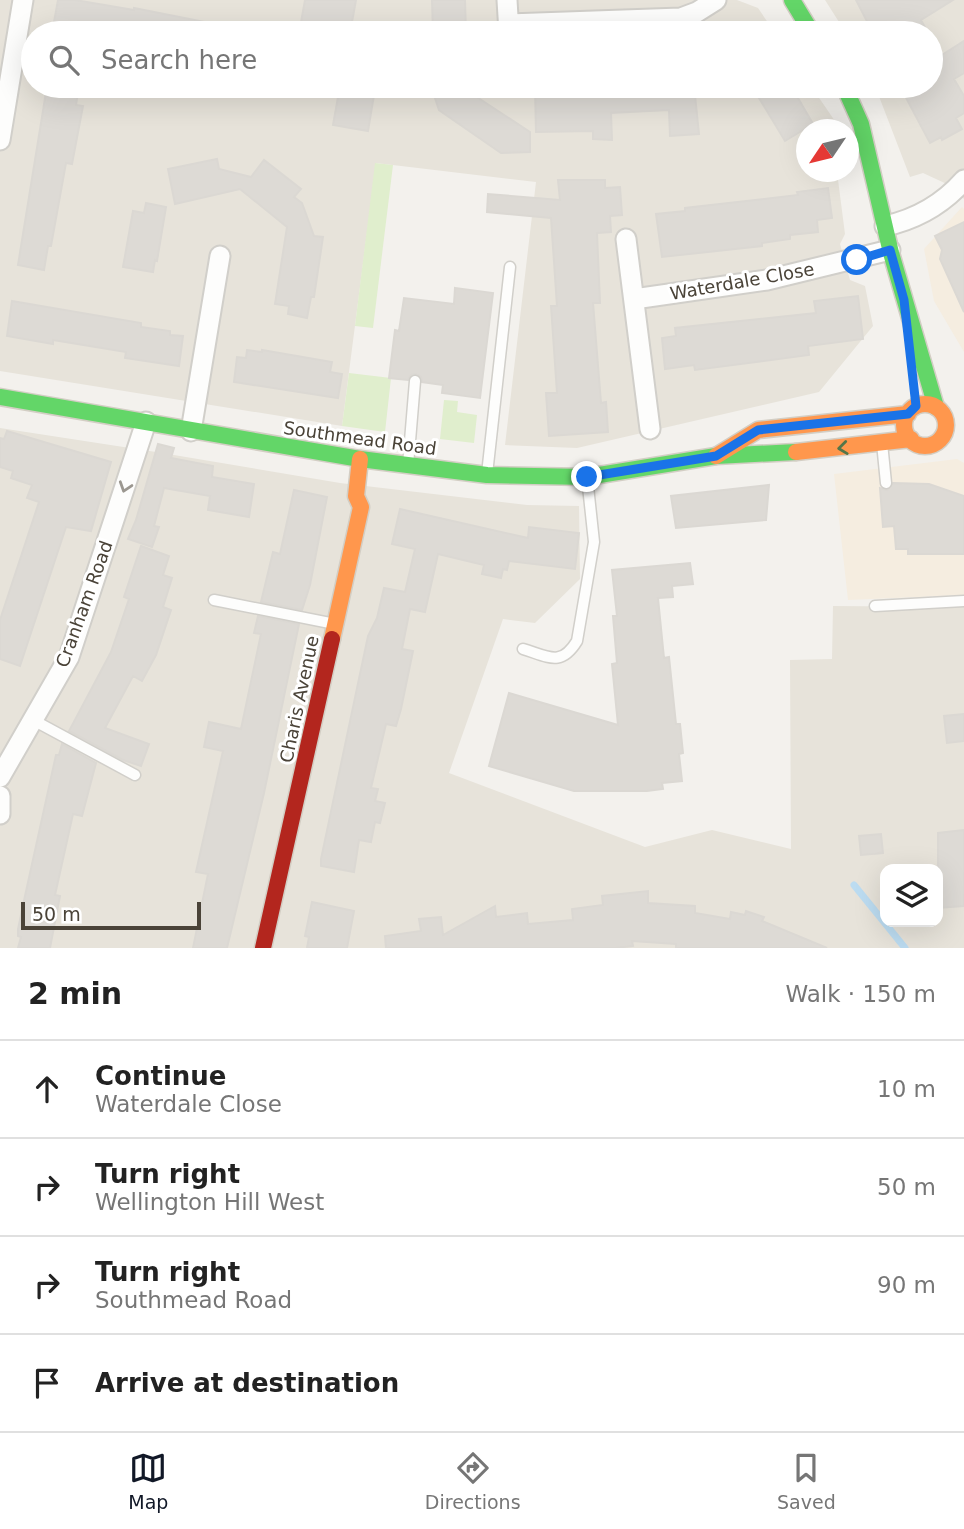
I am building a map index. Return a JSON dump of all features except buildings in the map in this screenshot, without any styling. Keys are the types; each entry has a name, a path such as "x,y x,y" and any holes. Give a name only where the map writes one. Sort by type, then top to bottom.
{"main road":[{"path":"792,0 805,21"},
{"path":"850,98 862,124 890,250 940,411"},
{"path":"904,300 912,410 905,426 911,439"},
{"name":"Southmead Road","path":"0,397 360,459 487,475 553,478 587,477 716,456 839,449 911,439 926,445 948,439 940,411"},
{"name":"Southmead Road","path":"716,456 758,430 912,410 927,404 940,411 964,417"},
{"name":"Charis Avenue","path":"263,948 361,508 356,496 360,459"}],"street":[{"path":"0,139 23,0"},
{"path":"507,0 508,21"},
{"path":"634,21 681,18 716,0"},
{"path":"886,226 924,214 956,190 964,180"},
{"path":"626,239 650,429"},
{"name":"Waterdale Close","path":"634,299 767,280 890,250"},
{"path":"191,431 220,256"},
{"name":"Cranham Road","path":"0,777 69,657 146,422"},
{"path":"0,796 0,814"}],"lane":[{"path":"487,475 510,267"},
{"path":"408,465 415,381"},
{"path":"882,442 886,483"},
{"path":"523,649 557,659 569,654 577,641 594,542 587,477"},
{"path":"214,600 335,624"},
{"path":"875,606 964,601"},
{"path":"33,720 135,775"}],"shaded area":[{"path":"0,0 737,0 758,8 767,21 21,21 21,98 819,98 834,119 796,119 796,182 838,182 845,234 840,244 850,280 865,286 873,326 819,392 577,448 505,445 536,182 376,163 342,426 0,371"},
{"path":"825,0 964,0 964,199 949,185 923,173 910,177 880,98 943,98 943,21 838,21"},
{"path":"962,207 964,352 934,301 924,249"},
{"path":"0,428 340,483 527,505 579,506 580,579 535,623 503,619 449,773 645,847 712,830 791,849 790,660 832,659 833,606 964,607 964,948 0,948"},
{"path":"957,459 964,463 964,595 848,600 834,474"}],"green space":[{"path":"375,163 393,165 373,328 355,326"},
{"path":"349,373 391,378 385,432 342,426"},
{"path":"444,400 458,401 457,412 477,415 474,443 440,439"}],"waterway":[{"path":"854,885 905,948"}],"traffic: fast":[{"path":"792,0 805,21"},
{"path":"849,98 861,124 891,253 936,407"},
{"path":"0,397 360,459 487,475 587,477 716,456 796,452"}],"traffic: slow":[{"path":"925,404 940,410 946,425 940,440 925,446 910,440 904,425 910,410 925,404"},
{"path":"716,456 758,430 908,414"},
{"path":"796,452 911,439"},
{"path":"332,639 361,507 356,496 360,459"}],"traffic: jam":[{"path":"263,948 332,639"}],"route":[{"path":"587,477 716,456 758,430 908,414 916,406 904,300 890,250 857,260"}]}
